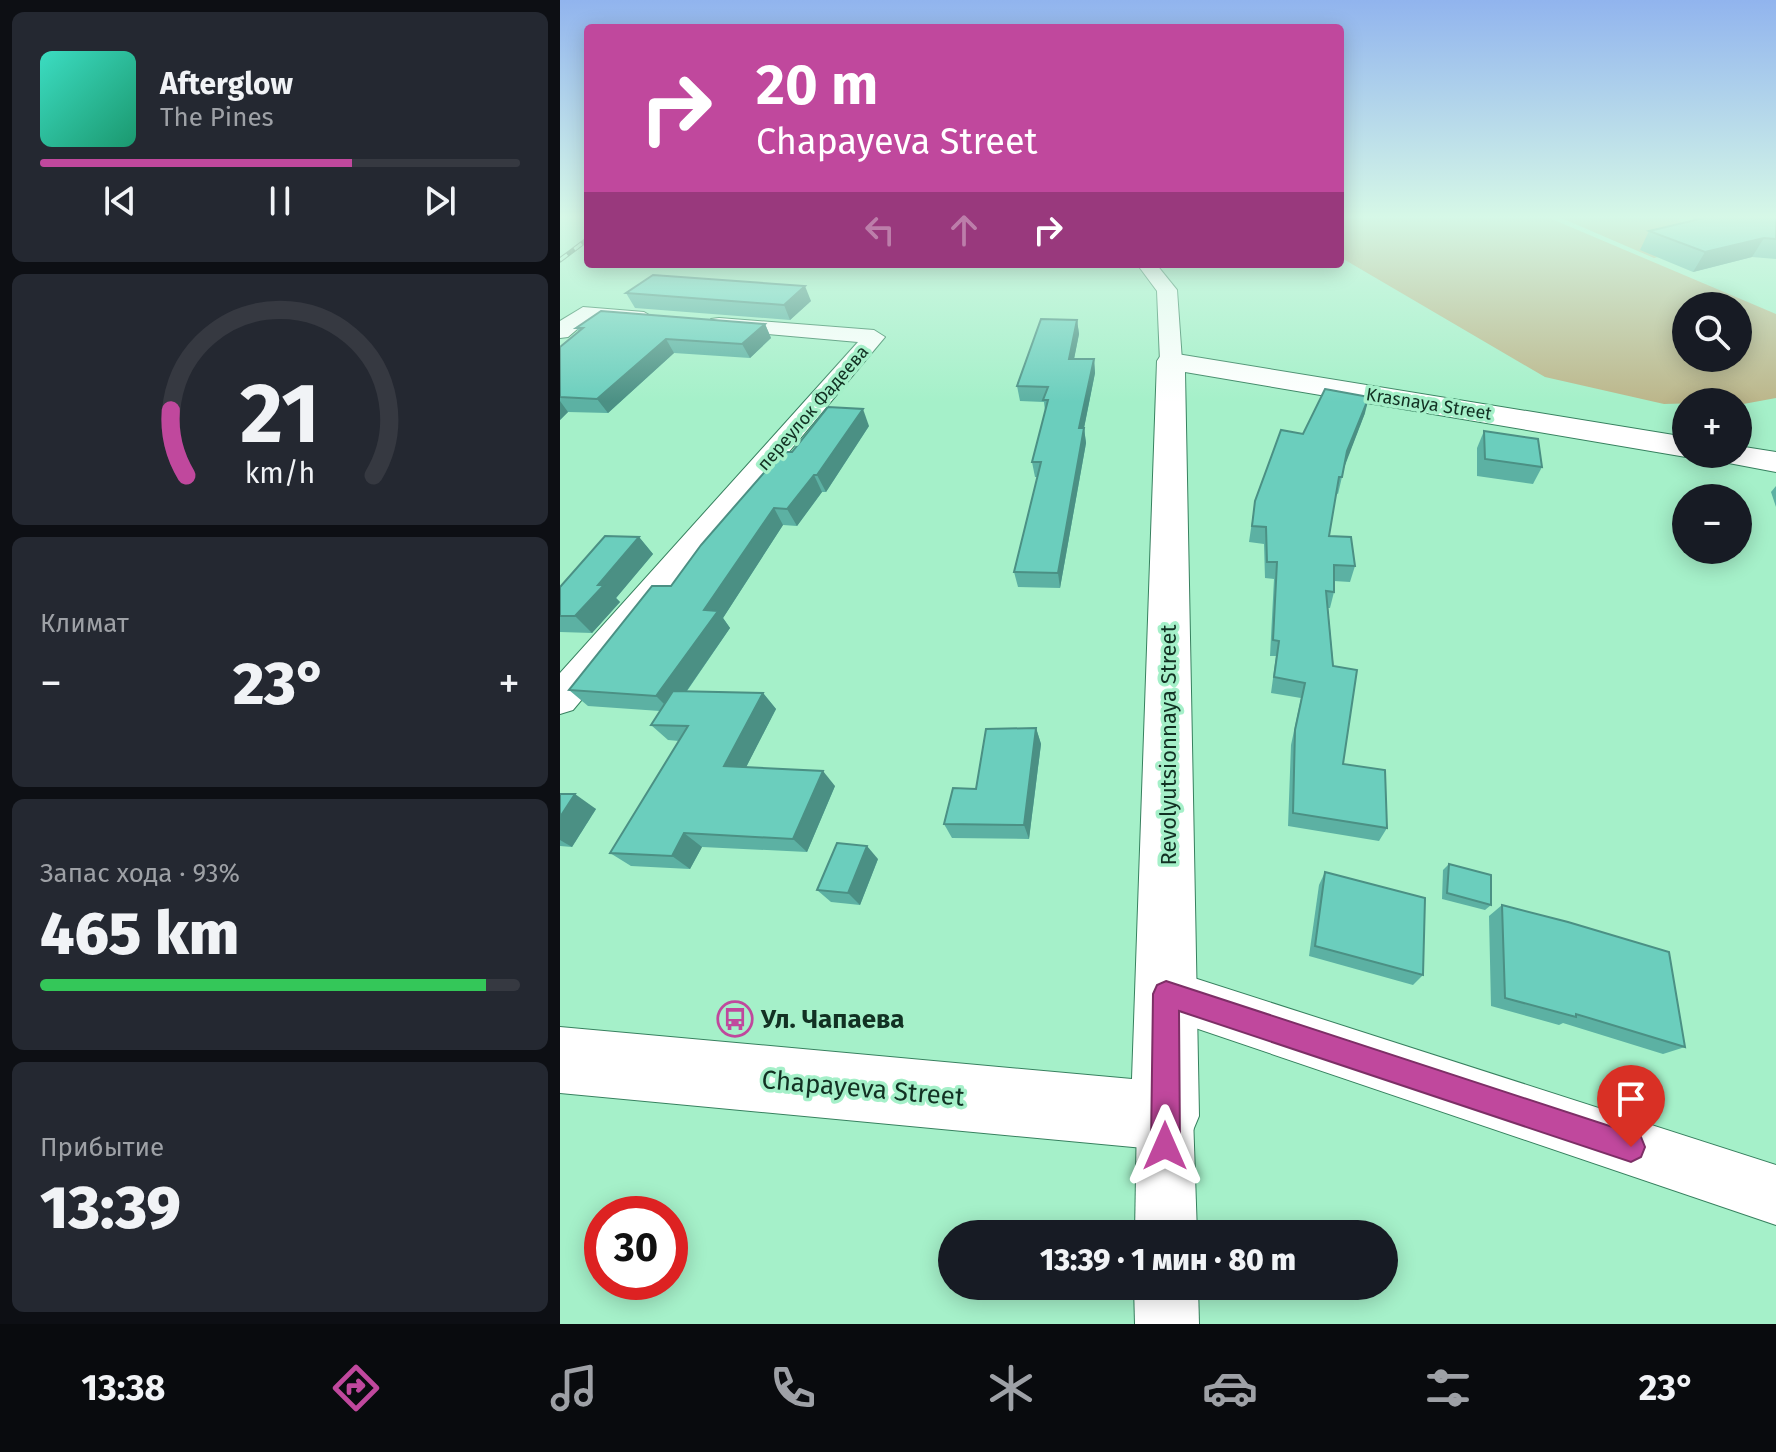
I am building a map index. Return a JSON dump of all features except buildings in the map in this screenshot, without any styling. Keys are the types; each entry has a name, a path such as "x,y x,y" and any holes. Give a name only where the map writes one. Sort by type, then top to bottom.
{"main road":[{"name":"Krasnaya Street","path":"1171,361 1672,445"},
{"name":"Revolyutsionnaya Street","path":"1165,1116 1171,361"},
{"path":"1752,458 1776,462"},
{"name":"Chapayeva Street","path":"560,1060 1165,1116"}],"street":[{"name":"Revolyutsionnaya Street","path":"1158,279 1167,290 1171,361"},
{"name":"переулок Фадеева","path":"560,332 583,313 874,337 560,699"},
{"path":"1166,994 1776,1195"},
{"name":"Revolyutsionnaya Street","path":"1165,1116 1166,1220"},
{"path":"1166,1300 1167,1324"}],"shaded area":[{"path":"1377,279 1693,279 1724,292 1672,292 1672,372 1752,372 1752,304 1776,314 1776,398 1752,402 1752,388 1672,388 1672,404 1545,377"}],"place":[{"name":"Ул. Чапаева","path":"735,1019"}],"route":[{"path":"1165,1146 1166,994 1631,1147"}]}
